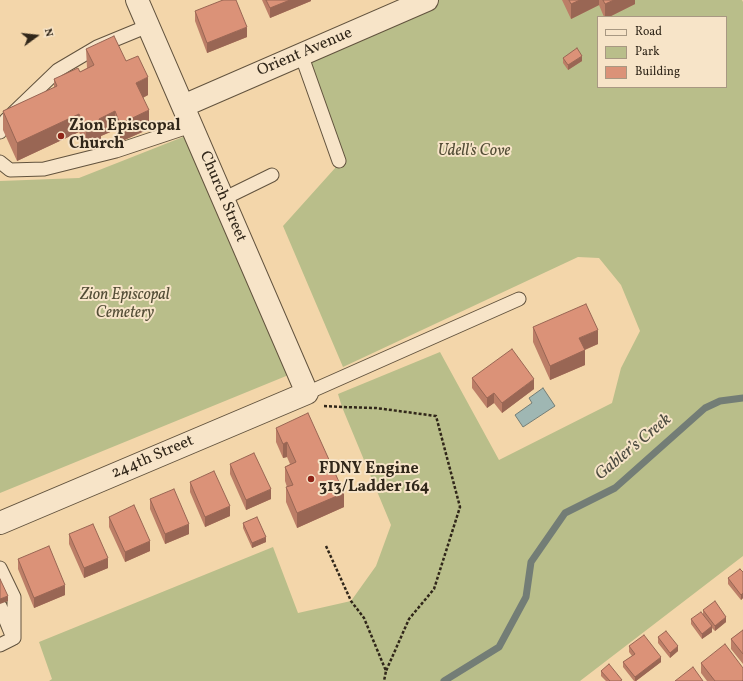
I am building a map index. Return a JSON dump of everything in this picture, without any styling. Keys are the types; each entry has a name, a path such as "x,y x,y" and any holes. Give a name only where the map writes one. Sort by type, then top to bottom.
{"street":[{"name":"Church Street","path":"137,0 223,198 313,399"},
{"name":"Orient Avenue","path":"183,106 427,0"},
{"name":"244th Street","path":"0,523 313,399"}],"lane":[{"path":"0,132 6,120 58,70 97,47 148,26"},
{"path":"301,54 339,161"},
{"path":"0,162 10,170 44,169 116,151 192,126"},
{"path":"223,198 272,175"},
{"path":"313,399 518,300"},
{"path":"0,568 14,597 14,638"},
{"path":"0,606 14,638"},
{"path":"0,645 14,638"}],"path":[{"path":"313,399 342,407 376,408 436,416 460,507 434,589 409,619 386,671 384,681"},
{"path":"326,546 351,601 364,618 386,671"}],"green space":[{"name":"Udell's Cove","path":"438,0 742,0 743,556 580,681 49,681 52,679 39,642 273,547 298,613 351,601 376,566 391,525 338,394 440,352 499,460 612,403 621,368 640,331 621,285 599,258 578,257 343,367 283,226 336,167 298,56"},
{"name":"Zion Episcopal Cemetery","path":"188,135 291,374 0,493 0,181 79,178"}],"water":[{"path":"543,388 555,406 523,427 515,415 532,403 529,398"}],"building":[{"path":"223,0 236,0 247,27 207,43 195,11"},
{"path":"266,0 290,0 270,8"},
{"path":"569,0 580,0 571,4"},
{"path":"603,0 614,0 605,4"},
{"path":"114,36 126,61 138,56 148,77 136,83 149,110 120,124 115,111 99,119 101,123 86,130 79,114 17,143 3,111 57,86 54,79 78,68 80,72 94,65 86,49"},
{"path":"577,48 582,56 568,65 563,58"},
{"path":"586,304 598,330 579,338 585,350 550,366 533,327"},
{"path":"512,349 534,379 502,403 494,393 487,398 472,378"},
{"name":"FDNY Engine 313/Ladder 164","path":"308,413 344,493 297,513 286,487 293,485 285,467 296,462 287,442 283,444 276,428"},
{"path":"254,453 271,489 246,500 230,464"},
{"path":"214,471 230,506 205,517 190,482"},
{"path":"174,489 189,524 165,534 150,499"},
{"path":"134,505 150,541 125,552 109,517"},
{"path":"257,517 266,537 252,543 243,523"},
{"path":"93,524 108,558 84,568 69,534"},
{"path":"49,546 65,585 34,598 18,559"},
{"path":"740,569 743,572 743,593 741,595 728,578"},
{"path":"0,579 8,596 0,599"},
{"path":"715,601 726,617 715,626 703,610"},
{"path":"701,612 712,626 702,634 691,619"},
{"path":"743,630 743,654 731,639"},
{"path":"666,631 678,646 670,653 658,637"},
{"path":"644,635 661,657 635,677 623,662 635,654 629,646"},
{"path":"725,644 743,668 742,681 715,681 701,663"},
{"path":"609,664 622,680 610,681 601,671"},
{"path":"693,667 703,681 675,681"}],"waterway":[{"name":"Gabler’s Creek","path":"444,681 499,647 526,597 531,562 565,513 615,488 705,408 720,401 743,398"}],"place":[{"name":"Zion Episcopal Church","path":"61,136"},
{"name":"FDNY Engine 313/Ladder 164","path":"311,479"}]}
